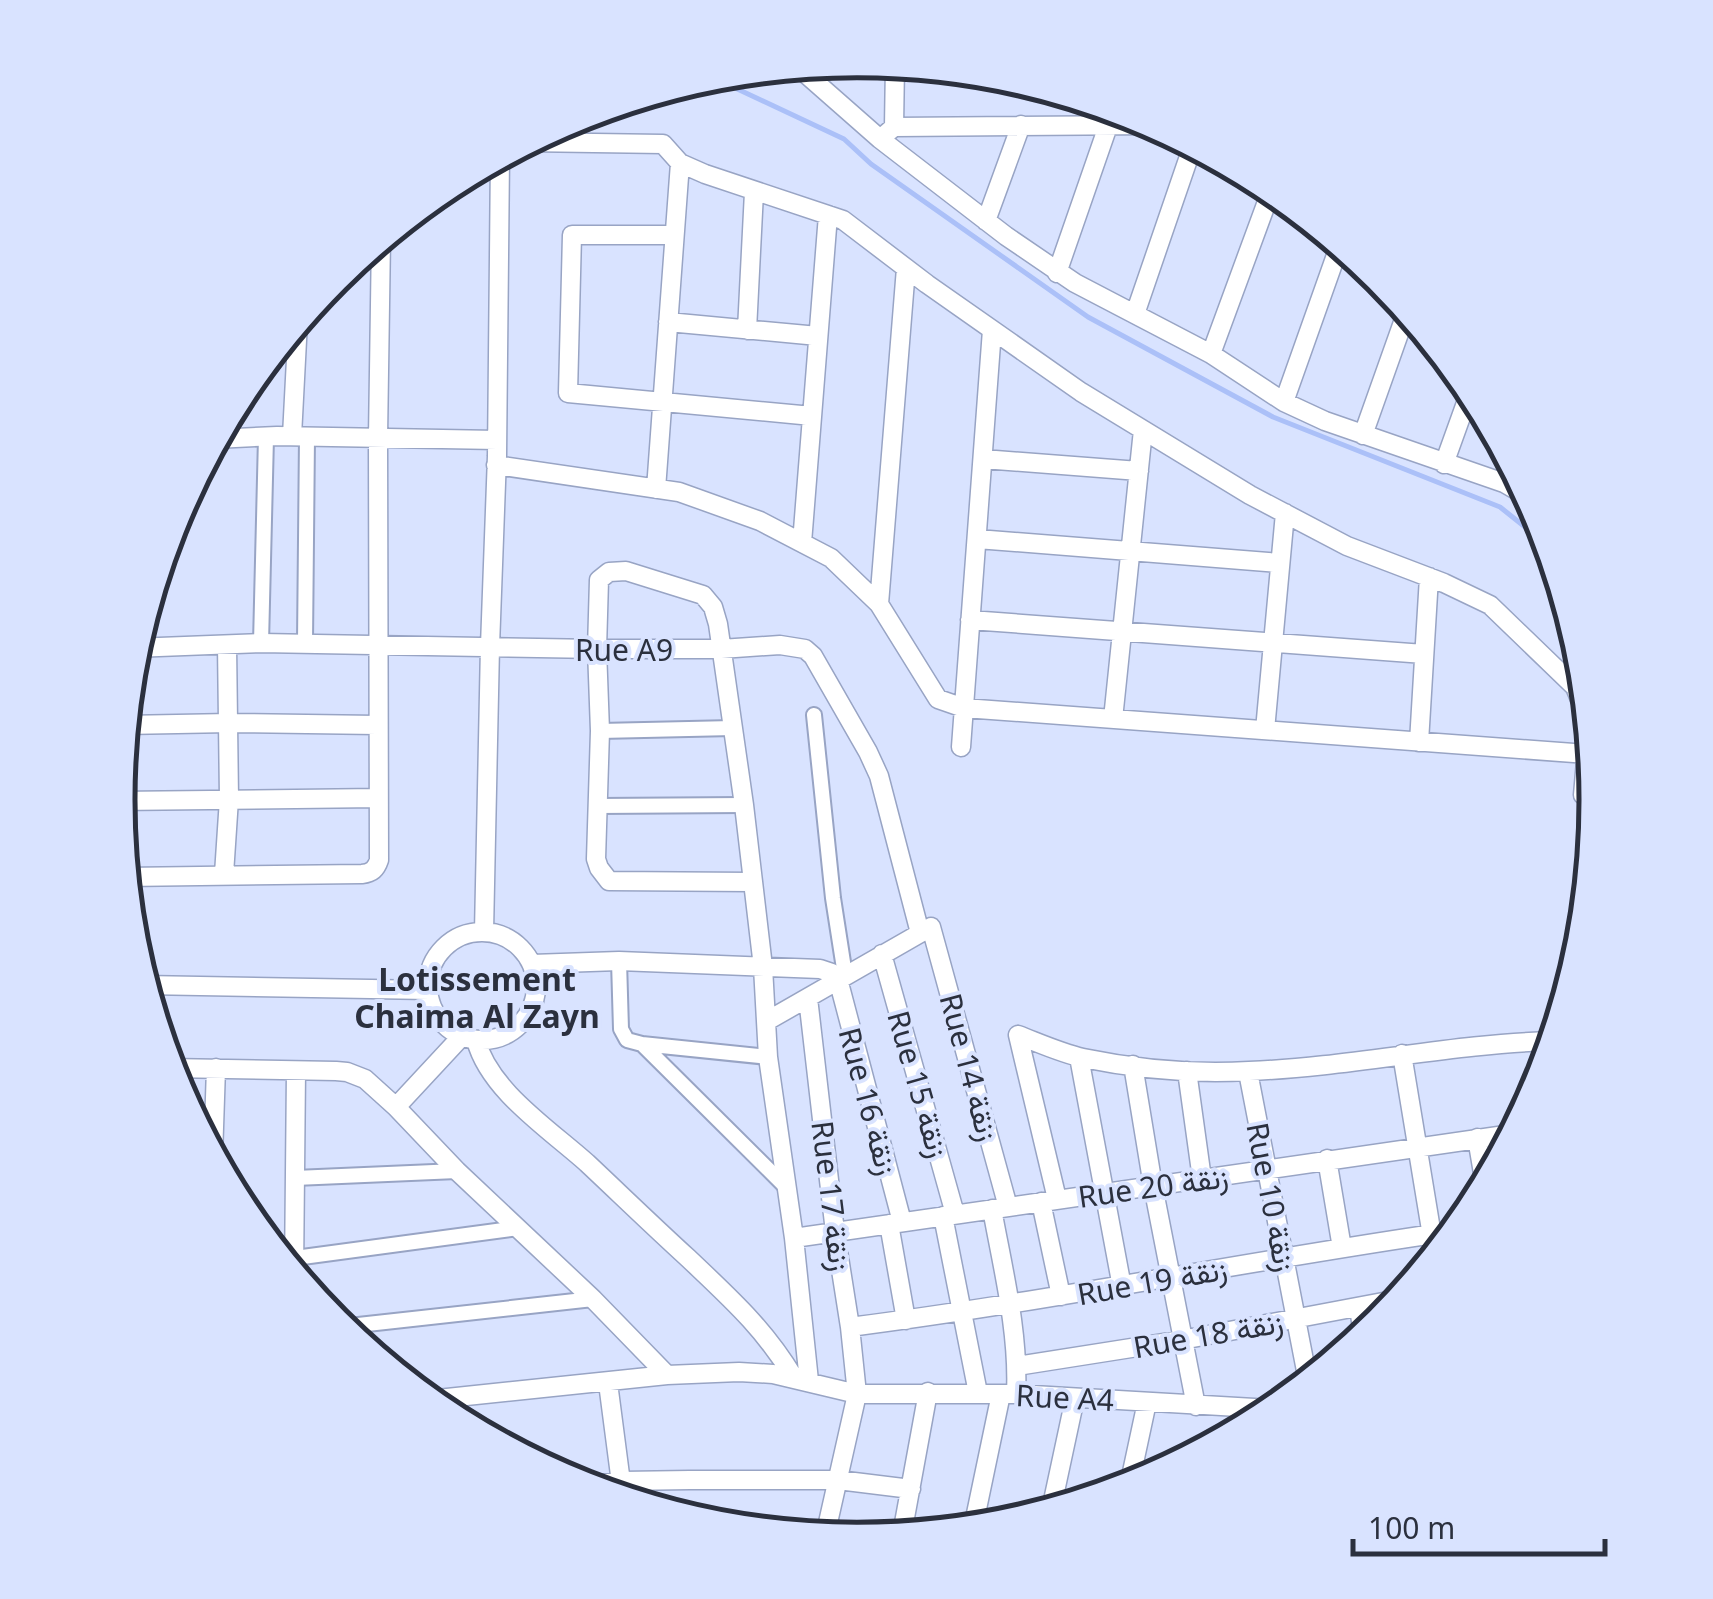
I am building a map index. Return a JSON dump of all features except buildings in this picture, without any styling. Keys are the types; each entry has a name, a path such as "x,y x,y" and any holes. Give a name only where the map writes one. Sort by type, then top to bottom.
{"street":[{"path":"814,79 887,133 986,221 1057,272 1210,354 1284,402 1363,435 1506,485"},
{"path":"887,133 893,79"},
{"path":"887,133 1021,125 1116,126"},
{"path":"986,221 1021,125"},
{"path":"1057,272 1108,126"},
{"path":"558,142 662,144 680,162 705,174 842,220 1081,392 1250,495 1347,546 1490,605 1568,681"},
{"path":"1135,314 1188,158"},
{"path":"656,489 680,162"},
{"path":"484,932 500,171"},
{"path":"747,330 754,192"},
{"path":"1210,354 1266,205"},
{"path":"802,543 828,215"},
{"path":"674,235 572,235 568,393 812,416"},
{"path":"139,876 369,873 379,860 381,256"},
{"path":"1284,402 1335,259"},
{"path":"879,604 906,268"},
{"path":"668,322 818,336"},
{"path":"1363,435 1401,326"},
{"path":"961,747 992,330"},
{"path":"298,342 304,642"},
{"path":"1444,464 1464,409"},
{"path":"1113,719 1144,430"},
{"path":"261,642 266,437"},
{"path":"231,438 497,440"},
{"path":"983,459 1139,471"},
{"path":"496,465 679,492 760,521 831,558 879,604 938,699 964,708 1577,753"},
{"path":"1265,730 1285,513"},
{"path":"977,539 1280,562"},
{"path":"752,882 609,881 599,868 599,580 609,572 626,571 703,594 716,615 744,805 763,967 768,1056 794,1238 802,1379"},
{"path":"1419,742 1428,577"},
{"path":"970,620 1424,654"},
{"name":"Rue A9","path":"151,647 304,642 805,649 813,656 868,752 926,930"},
{"path":"224,874 230,723 227,645"},
{"path":"814,715 841,977"},
{"path":"139,725 378,726"},
{"path":"600,730 733,728"},
{"path":"135,801 378,798"},
{"path":"597,806 744,805"},
{"path":"767,1021 926,930"},
{"name":"Rue 14 زنقة","path":"926,930 1000,1208 1017,1366 977,1511"},
{"path":"466,934 499,934 524,951 532,964 536,996 530,1011 508,1034 493,1039 469,1038 450,1029 432,1004 428,990 430,972 450,942 466,934"},
{"name":"Rue 15 زنقة","path":"882,954 949,1215 978,1393"},
{"path":"532,964 619,961 820,968 841,977"},
{"path":"619,961 621,1029 627,1040 768,1056"},
{"name":"Rue 16 زنقة","path":"841,977 895,1223 906,1320"},
{"path":"159,985 428,990"},
{"name":"Rue 17 زنقة","path":"808,998 857,1394 829,1521"},
{"path":"1061,1296 1049,1201 1018,1035 1079,1057 1187,1070 1248,1072 1536,1042"},
{"path":"396,1107 469,1038"},
{"path":"469,1038 504,1089 742,1310 802,1379"},
{"path":"642,1044 785,1186"},
{"path":"1402,1054 1433,1234"},
{"path":"1079,1057 1122,1287"},
{"path":"1133,1065 1152,1186 1196,1406"},
{"path":"186,1068 347,1072 365,1080 667,1375"},
{"path":"213,1126 216,1068"},
{"path":"1187,1070 1202,1179"},
{"path":"294,1252 296,1071"},
{"name":"Rue 10 زنقة","path":"1248,1072 1305,1365"},
{"name":"Rue 20 زنقة","path":"794,1238 1495,1136"},
{"path":"1477,1138 1481,1162"},
{"path":"1327,1159 1342,1248"},
{"path":"295,1178 457,1171"},
{"path":"304,1264 518,1228"},
{"name":"Rue 19 زنقة","path":"850,1327 1122,1287 1433,1234"},
{"path":"362,1325 593,1299"},
{"name":"Rue 18 زنقة","path":"1017,1366 1372,1304"},
{"path":"1359,1307 1360,1316"},
{"name":"Rue A4","path":"452,1398 667,1375 739,1372 802,1379 857,1394 1008,1394 1244,1409"},
{"path":"608,1383 621,1482"},
{"path":"905,1520 928,1392"},
{"path":"1055,1493 1075,1398"},
{"path":"1133,1467 1147,1402"},
{"path":"644,1489 838,1480 911,1489"}],"waterway":[{"path":"735,88 844,139 871,164 1088,317 1273,417 1500,507 1526,527"}],"district":[{"name":"Lotissement Chaima Al Zayn","path":"477,996"}]}
